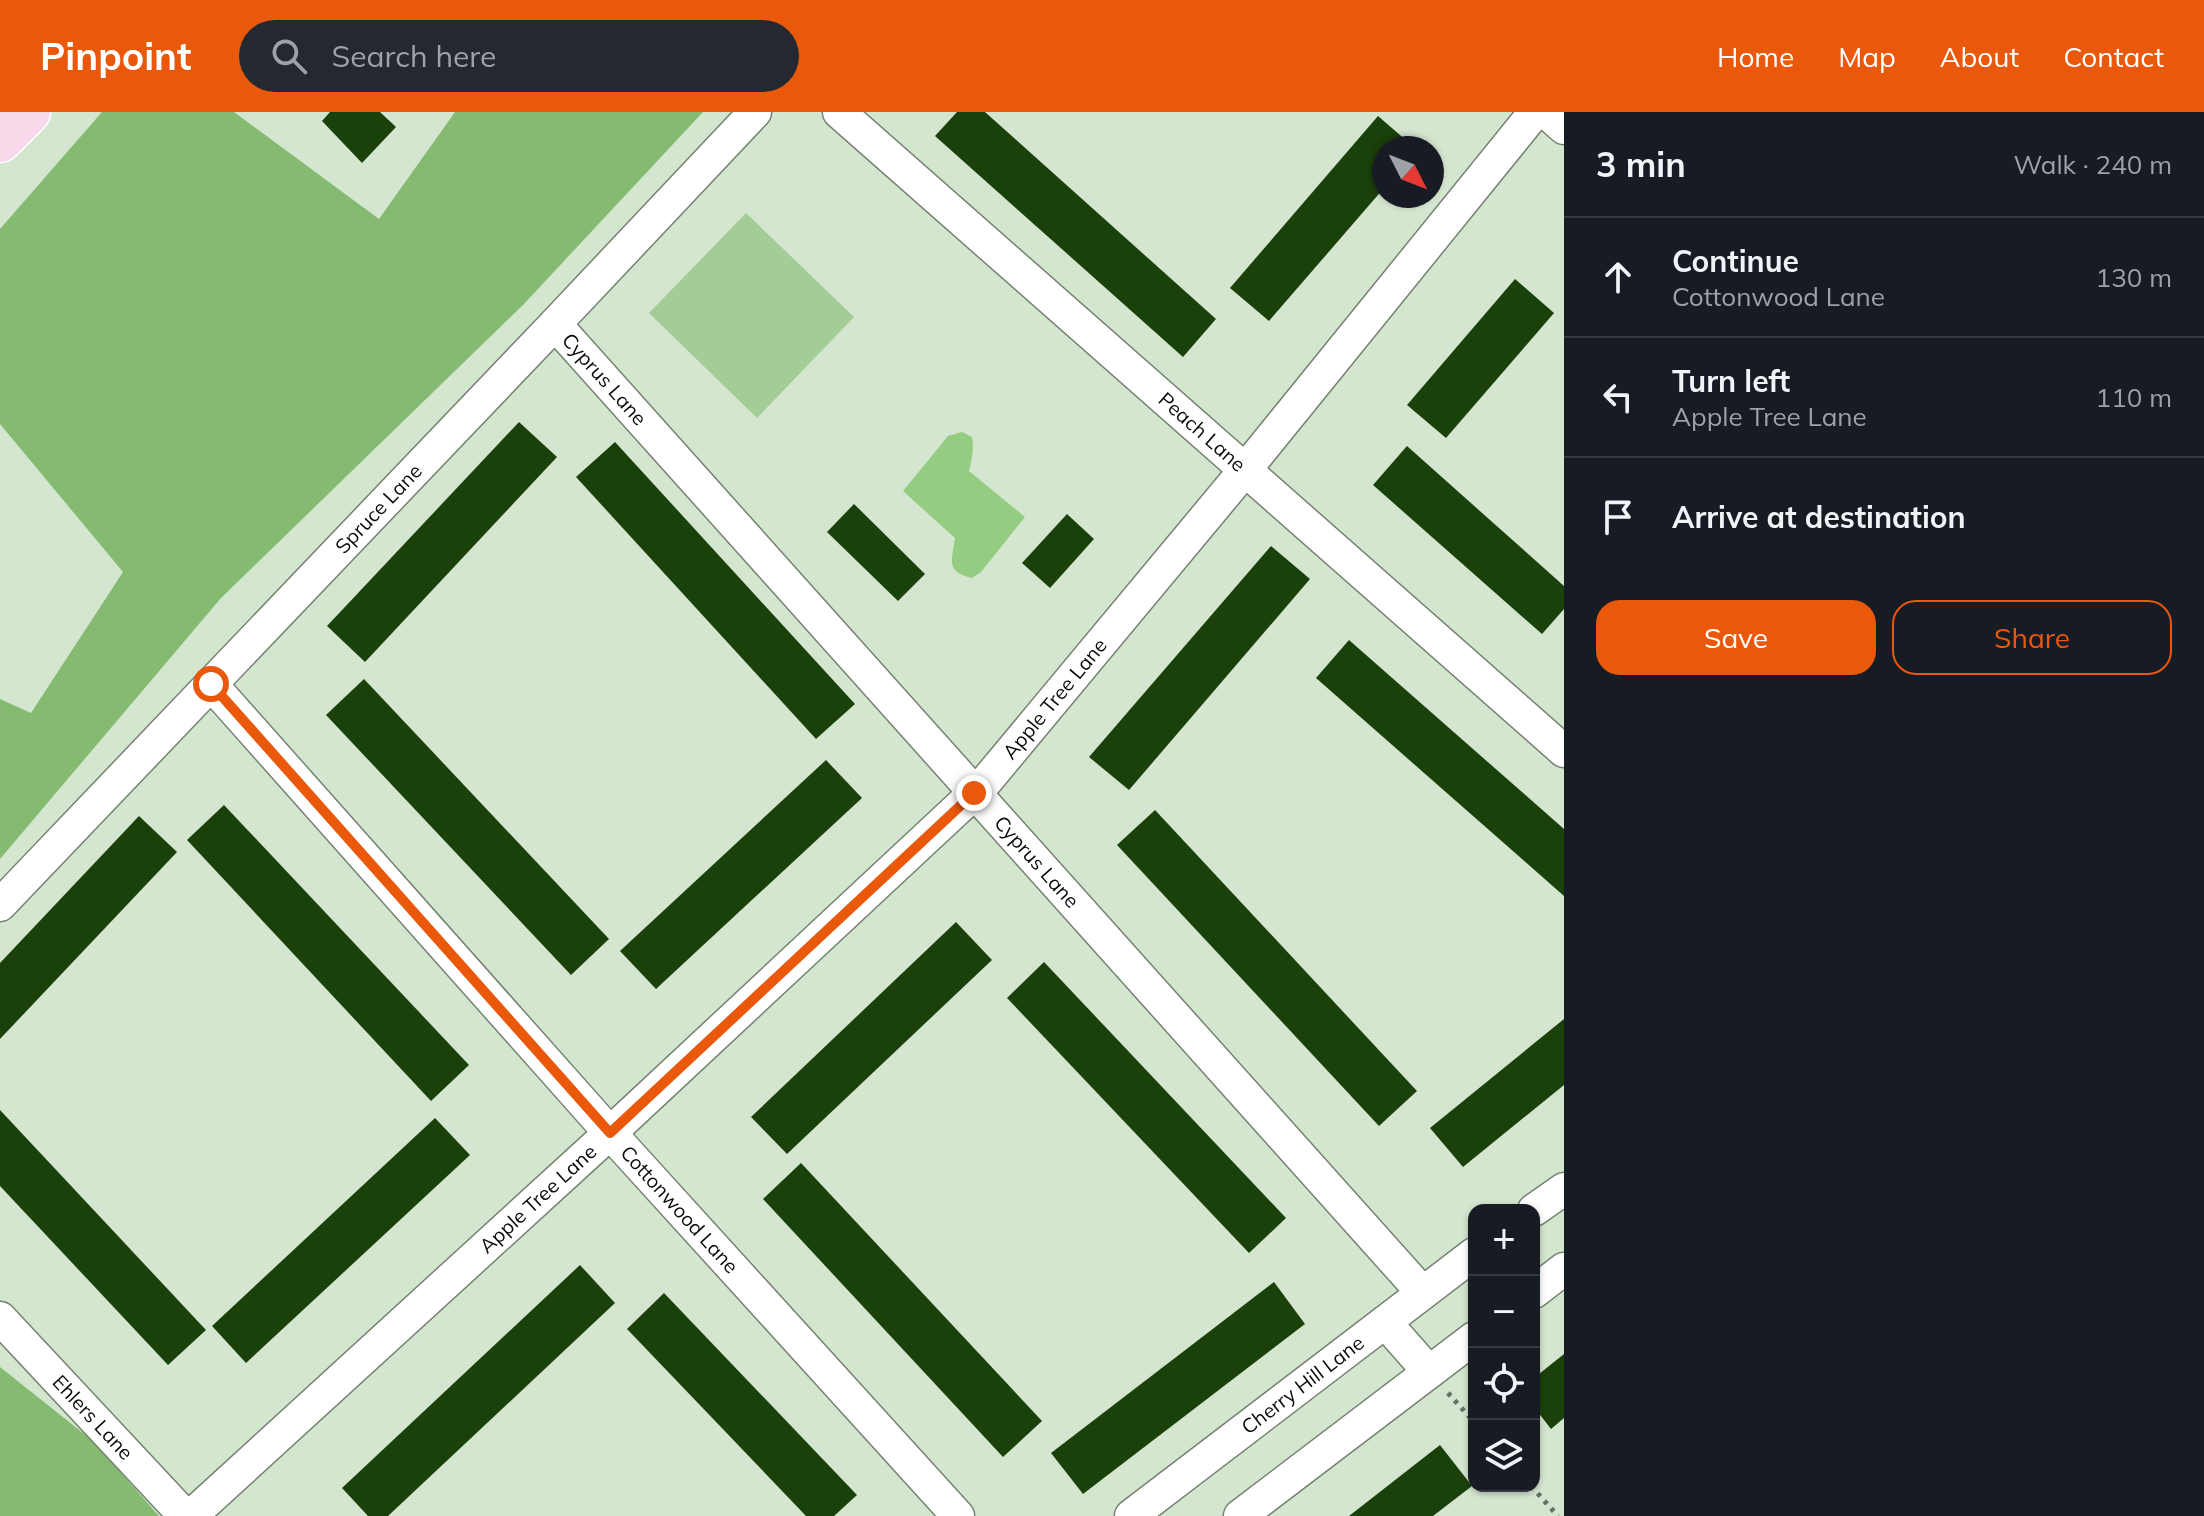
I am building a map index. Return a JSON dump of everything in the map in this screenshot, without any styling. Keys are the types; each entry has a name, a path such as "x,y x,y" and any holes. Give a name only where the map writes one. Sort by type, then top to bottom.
{"main road":[{"path":"0,141 29,112"}],"street":[{"name":"Spruce Lane","path":"0,905 755,112"},
{"name":"Peach Lane","path":"839,112 1564,751"},
{"name":"Apple Tree Lane","path":"188,1516 610,1133 974,793 1245,470 1535,112"},
{"path":"1546,112 1564,128"},
{"name":"Cyprus Lane","path":"555,324 1422,1292"},
{"name":"Cottonwood Lane","path":"211,684 610,1133 958,1516"},
{"path":"1540,1206 1564,1189"},
{"name":"Cherry Hill Lane","path":"1131,1516 1468,1258"},
{"path":"1540,1287 1564,1269"},
{"name":"Ehlers Lane","path":"0,1318 188,1516"},
{"path":"1385,1322 1429,1372"},
{"path":"1240,1516 1468,1343"}],"path":[{"path":"1536,1492 1558,1516"}],"shaded area":[{"path":"102,112 234,112 379,219 455,112 703,112 523,305 221,598 0,859 0,699 31,713 123,572 0,424 0,229"},
{"path":"746,213 854,317 757,418 649,313"},
{"path":"962,432 972,437 969,471 1025,517 981,572 972,578 954,569 955,538 903,491 948,436"},
{"path":"0,1367 93,1441 159,1516 0,1516"}],"building":[{"path":"330,112 380,112 396,127 362,163 322,121"},
{"path":"957,112 985,112 1216,319 1183,357 935,136"},
{"path":"1378,116 1401,136 1372,136 1372,202 1269,321 1230,288"},
{"path":"1515,279 1554,313 1446,438 1407,405"},
{"path":"519,422 557,457 365,662 327,626"},
{"path":"615,442 855,704 816,739 576,477"},
{"path":"1407,446 1564,586 1564,609 1542,634 1373,485"},
{"path":"854,504 925,574 898,601 827,532"},
{"path":"1067,514 1094,539 1050,588 1022,563"},
{"path":"1271,546 1310,579 1129,790 1089,757"},
{"path":"1349,640 1564,829 1564,896 1316,678"},
{"path":"364,679 609,939 571,975 326,715"},
{"path":"826,760 862,798 656,989 620,951"},
{"path":"224,805 469,1065 431,1101 187,840"},
{"path":"1155,810 1417,1091 1379,1126 1117,845"},
{"path":"139,816 177,852 0,1039 0,963"},
{"path":"956,922 992,960 787,1154 751,1117"},
{"path":"1044,962 1286,1218 1249,1253 1007,998"},
{"path":"1564,1019 1564,1085 1463,1167 1430,1128"},
{"path":"0,1110 206,1330 168,1365 0,1186"},
{"path":"435,1118 470,1155 246,1363 212,1326"},
{"path":"801,1163 1042,1421 1003,1457 763,1199"},
{"path":"580,1265 615,1303 388,1516 368,1516 342,1488"},
{"path":"1274,1282 1305,1324 1083,1494 1051,1453"},
{"path":"664,1293 857,1495 834,1516 806,1516 627,1329"},
{"path":"1564,1354 1564,1418 1551,1429 1540,1415 1540,1373"},
{"path":"1440,1445 1468,1481 1468,1489 1433,1516 1349,1516"}],"route":[{"path":"211,684 610,1133 974,793"}]}
